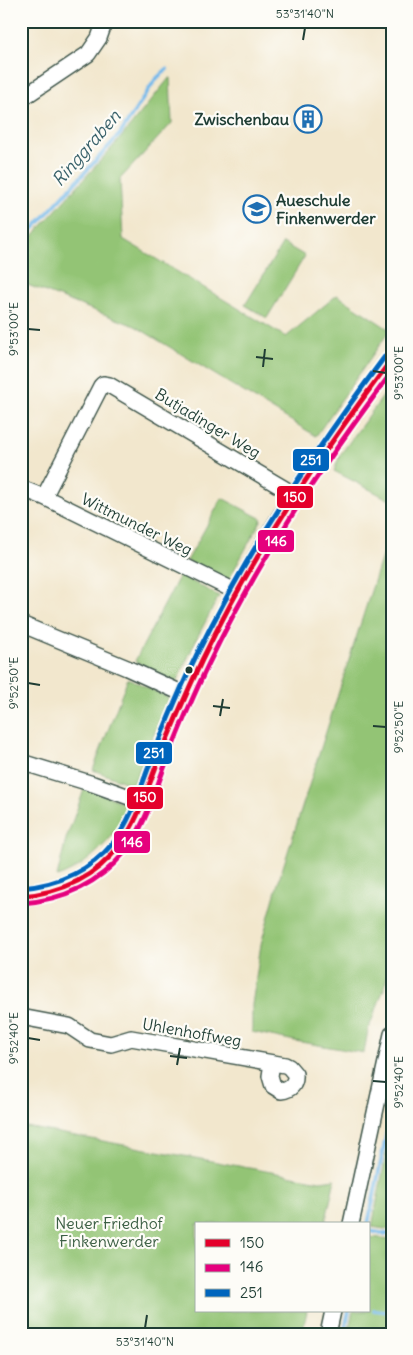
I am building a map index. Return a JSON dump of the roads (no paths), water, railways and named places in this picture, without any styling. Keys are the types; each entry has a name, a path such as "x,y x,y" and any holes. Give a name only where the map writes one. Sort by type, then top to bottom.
{"street":[{"path":"21,99 88,54 98,38 105,21"},
{"path":"21,896 61,889 86,877 98,869 120,846 132,828 186,695 238,592 295,495 337,433 392,359"},
{"name":"Butjadinger Weg","path":"44,498 73,438 101,386 104,384 109,385 295,495"},
{"name":"Wittmunder Weg","path":"21,488 238,592"},
{"path":"21,624 186,695"},
{"path":"21,762 84,781 143,802"},
{"name":"Uhlenhoffweg","path":"21,1017 69,1026 90,1040 112,1044 131,1038 272,1064"},
{"path":"352,1222 392,1034"},
{"path":"328,1334 333,1312"}],"waterway":[{"name":"Ringgraben","path":"21,242 120,134 155,80 167,69"},
{"path":"368,1222 392,1108"},
{"path":"370,1231 392,1235"},
{"path":"374,1310 392,1312"},
{"path":"344,1334 349,1312"}],"place":[{"name":"Zwischenbau","path":"308,119"},
{"name":"Aueschule Finkenwerder","path":"257,209"}],"park label":[{"name":"Neuer Friedhof Finkenwerder","path":"109,1232"}]}
